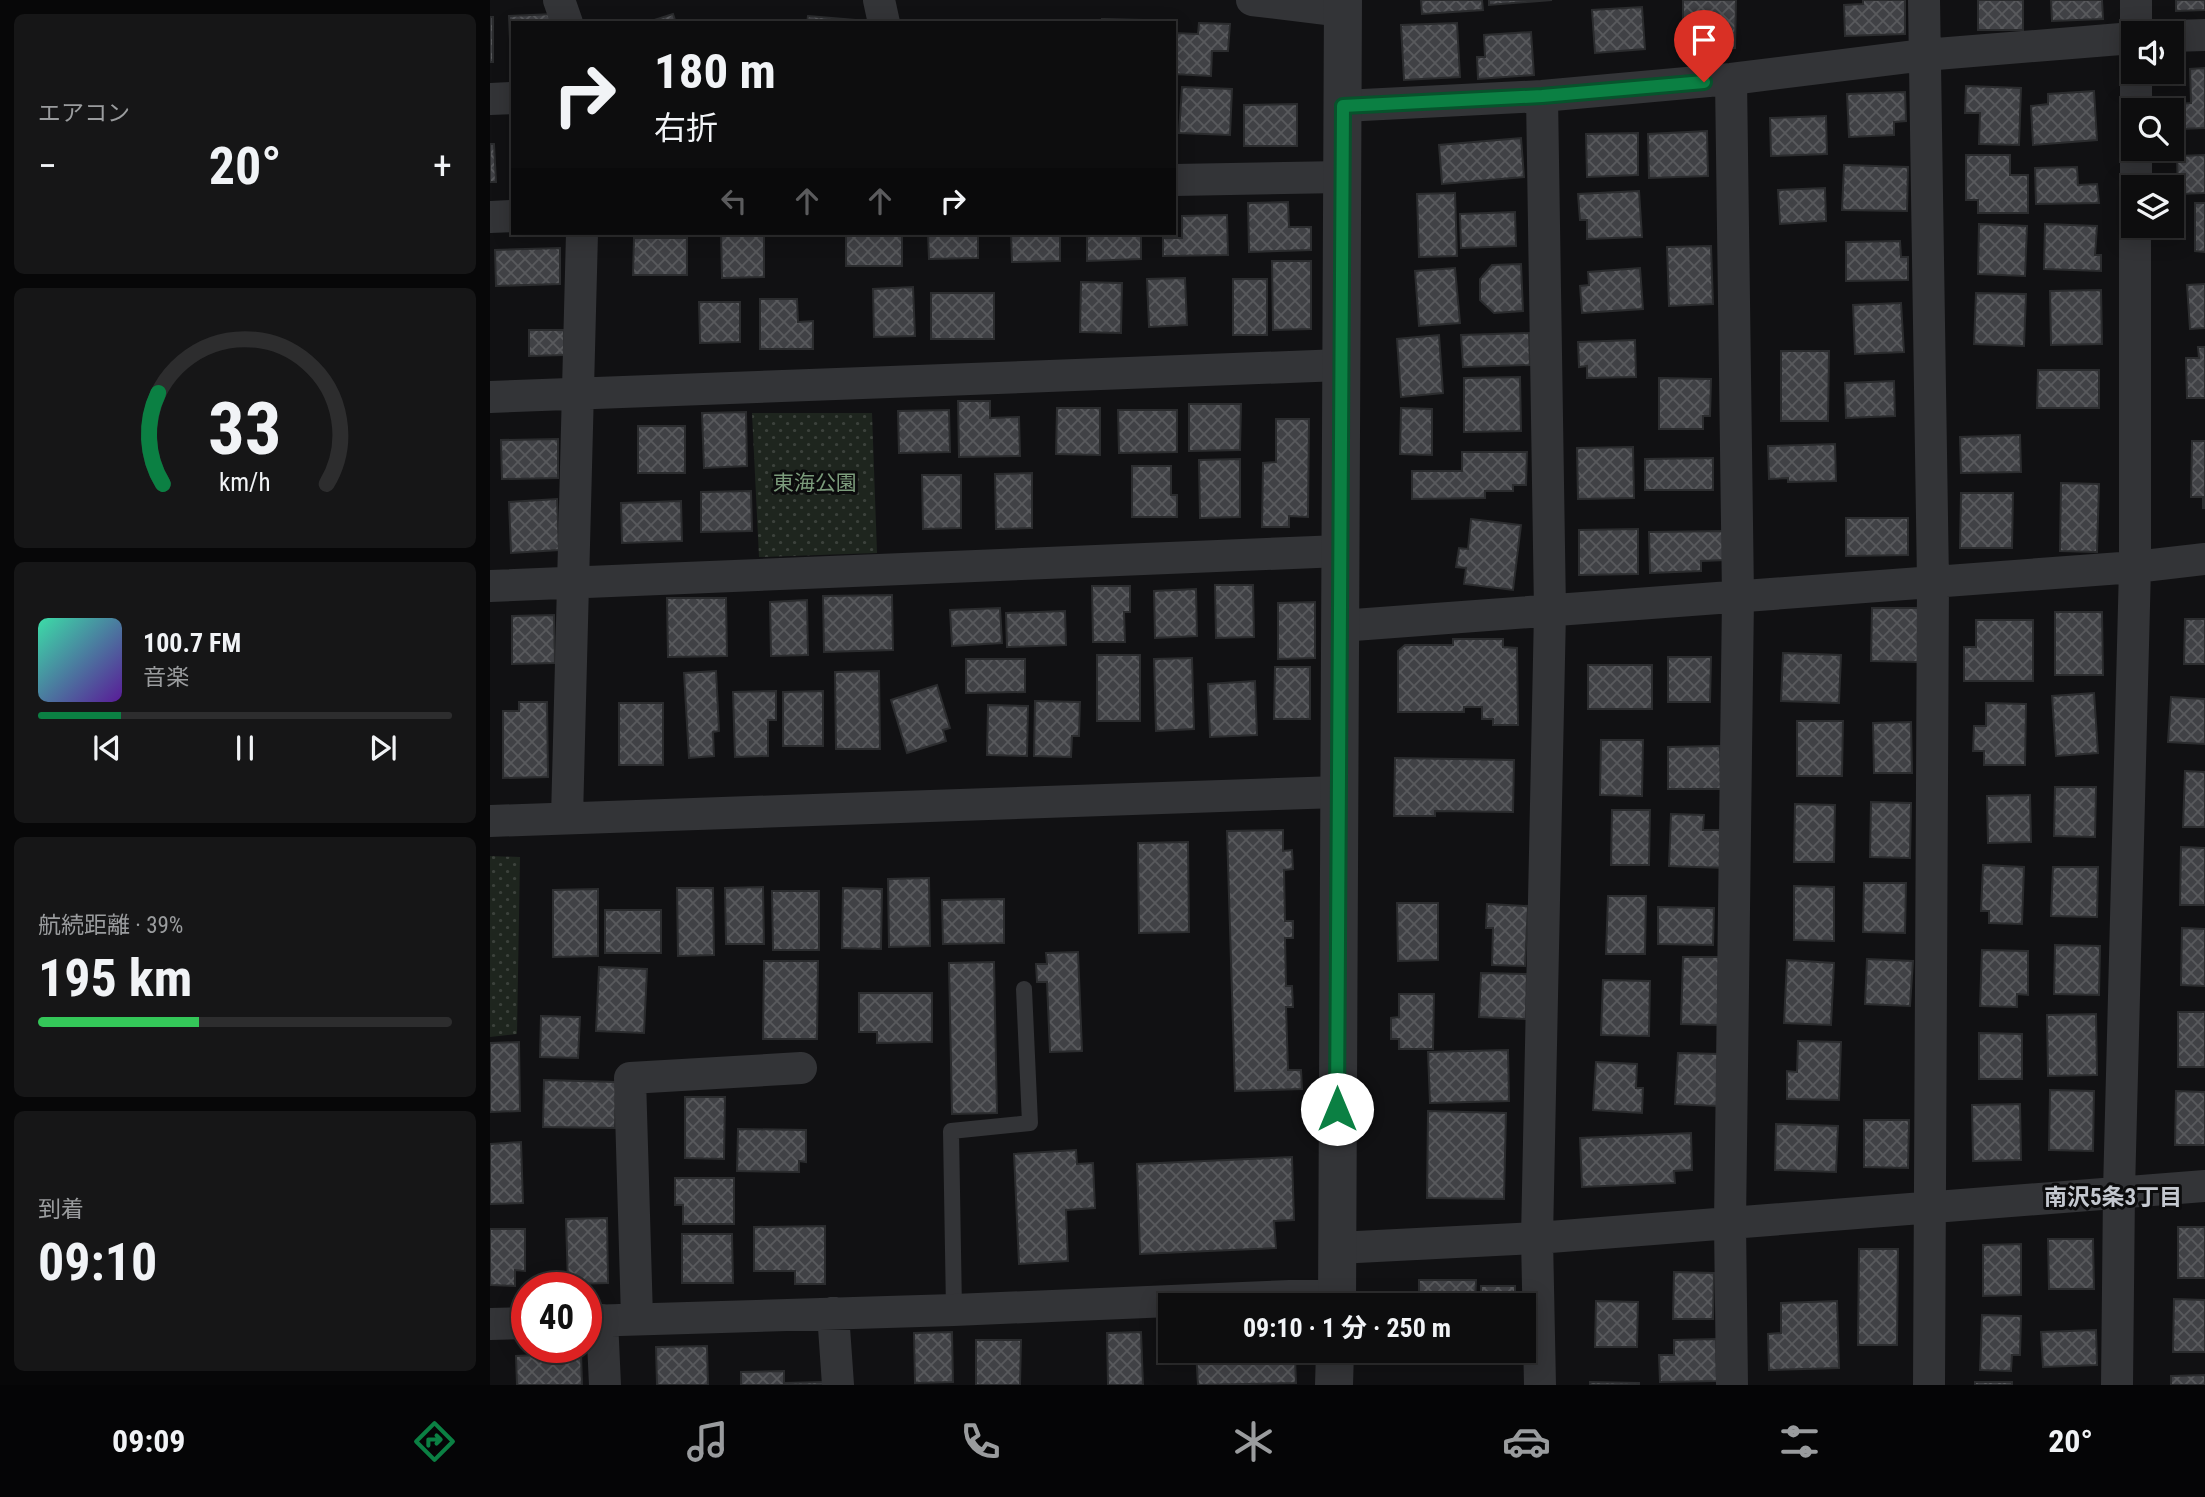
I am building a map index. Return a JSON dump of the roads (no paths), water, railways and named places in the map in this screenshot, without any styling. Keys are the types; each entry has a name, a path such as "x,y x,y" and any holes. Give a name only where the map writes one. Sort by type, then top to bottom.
{"street":[{"path":"559,0 566,21"},
{"path":"879,0 884,21"},
{"path":"1252,0 1343,6 1337,1293"},
{"path":"1924,0 1933,582 1929,1385"},
{"path":"2136,0 2136,21"},
{"path":"2184,35 2205,34"},
{"path":"1343,106 1542,96 1731,79 1924,55 2121,39"},
{"path":"1731,79 1738,597 1730,1223 1732,1385"},
{"path":"1540,1385 1537,1238 1550,611 1542,96"},
{"path":"490,99 511,97"},
{"path":"1176,180 1342,177"},
{"path":"490,217 511,216"},
{"path":"567,818 582,235"},
{"path":"2117,1385 2119,1191 2135,567 2136,238"},
{"path":"490,397 1341,365"},
{"path":"490,586 1340,551"},
{"path":"1340,626 2135,567 2205,559"},
{"path":"490,821 1338,792"},
{"path":"637,1318 630,1078 801,1068"},
{"path":"1337,1248 1537,1238 2205,1185"},
{"path":"602,1320 1158,1302"},
{"path":"833,1313 838,1385"},
{"path":"490,1324 511,1323"},
{"path":"602,1363 606,1385"},
{"path":"1335,1363 1335,1385"}],"lane":[{"path":"954,1310 951,1131 1030,1123 1024,989"}],"district":[{"name":"南沢5条3丁目","path":"2113,1197"}],"park label":[{"name":"東海公園","path":"815,483"}]}
